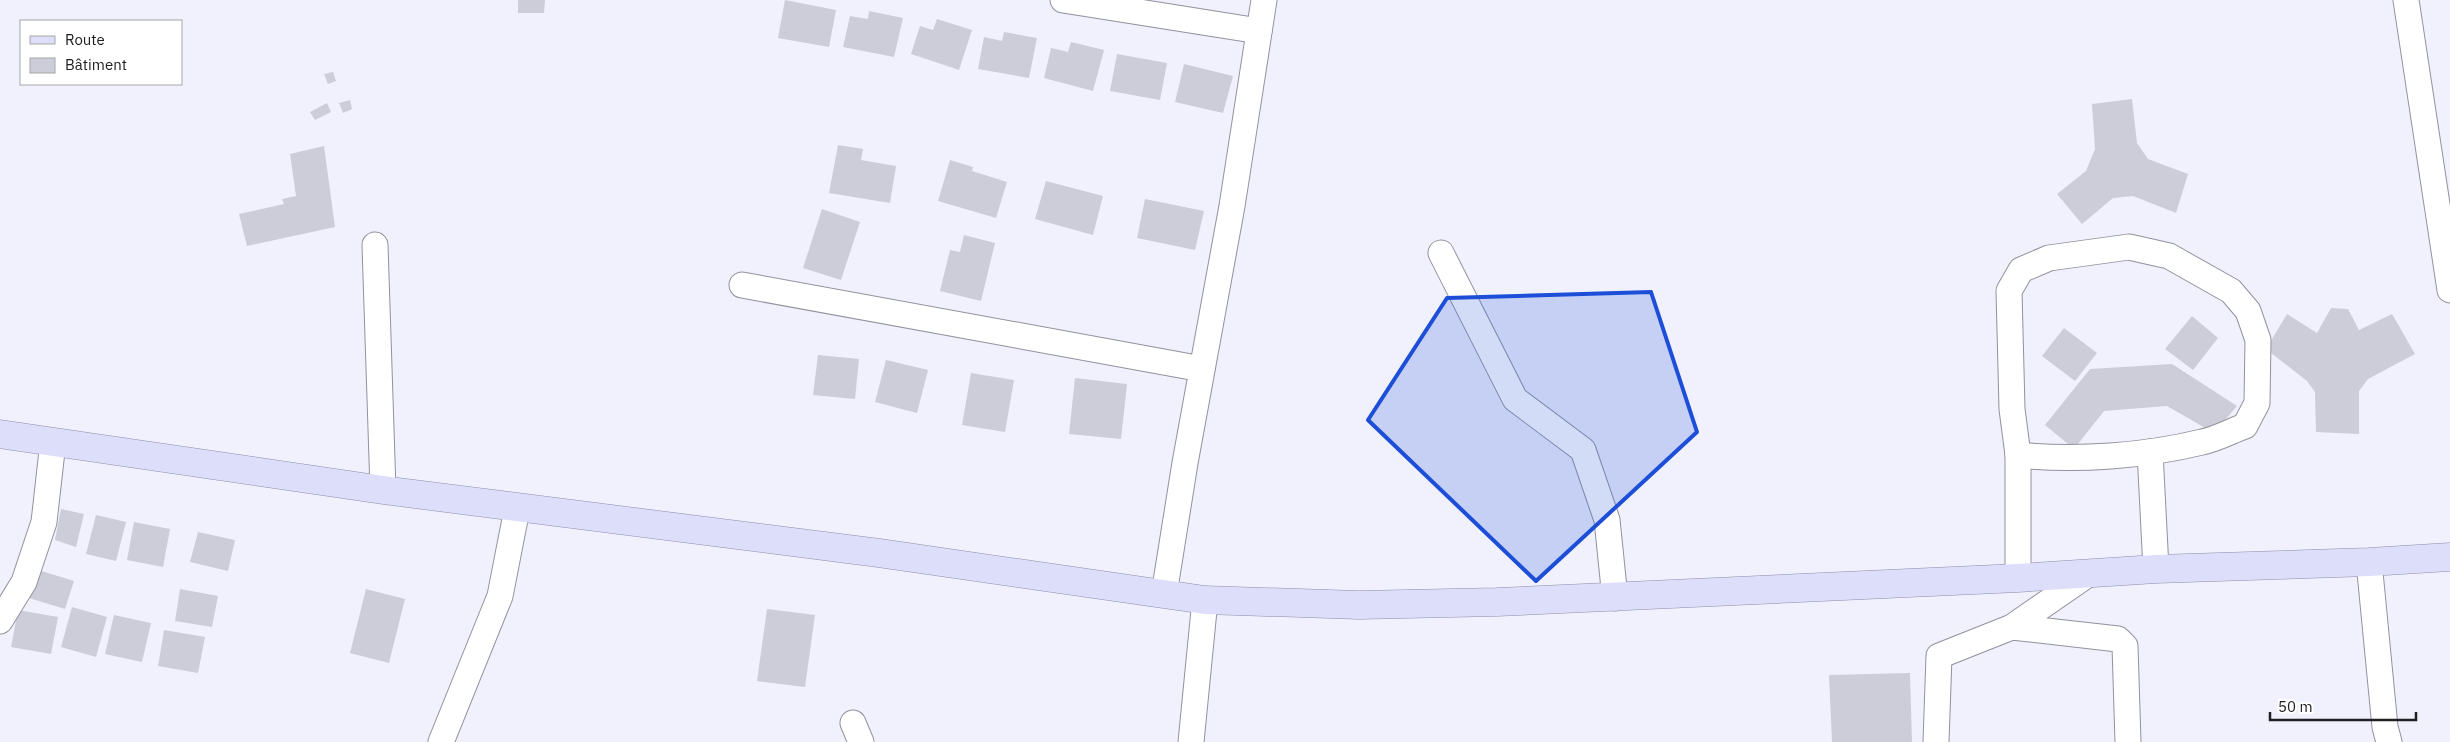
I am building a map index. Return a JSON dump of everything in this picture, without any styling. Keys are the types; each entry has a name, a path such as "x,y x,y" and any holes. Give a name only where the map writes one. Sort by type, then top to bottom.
{"main road":[{"path":"0,434 517,509 879,553 1205,600 1359,605 1615,598 2018,578 2156,569 2369,562 2450,557"}],"street":[{"path":"1063,0 1259,31"},
{"path":"1164,594 1232,206 1264,0"},
{"path":"2406,0 2450,290"},
{"path":"376,246 383,490"},
{"path":"2018,455 2052,458 2150,452 2203,442 2245,426 2257,403 2258,340 2248,311 2231,291 2169,256 2129,247 2048,258 2021,270 2009,291 2012,410 2018,455 2018,578"},
{"path":"1441,253 1516,399 1583,450 1607,520 1615,598"},
{"path":"742,284 1202,370"},
{"path":"0,621 24,582 44,522 53,442"},
{"path":"2150,452 2156,569"},
{"path":"441,742 500,596 517,509"},
{"path":"2369,562 2385,727 2389,742"},
{"path":"1936,742 1939,656 2012,627 2090,573"},
{"path":"1190,742 1205,600"},
{"path":"2012,627 2118,639 2125,646 2128,742"}],"highlighted area":[{"path":"1651,292 1697,432 1536,581 1368,420 1447,298"}],"building":[{"path":"518,0 545,0 544,13 518,13"},
{"path":"785,0 836,10 829,47 778,38"},
{"path":"869,11 903,18 894,57 843,47 850,16 868,19"},
{"path":"937,19 972,30 959,70 911,54 920,26 933,30"},
{"path":"1004,32 1037,38 1029,78 978,69 984,37 1002,41"},
{"path":"1071,42 1104,50 1093,91 1044,78 1051,48 1068,52"},
{"path":"1117,54 1167,63 1160,100 1110,91"},
{"path":"1184,64 1233,76 1223,113 1175,102"},
{"path":"333,72 336,81 328,84 324,74"},
{"path":"2132,99 2137,143 2148,159 2188,174 2176,213 2133,196 2113,198 2082,224 2057,194 2086,171 2095,149 2092,104"},
{"path":"350,100 352,109 343,113 339,103"},
{"path":"327,103 331,112 315,120 310,112"},
{"path":"838,145 863,149 861,160 896,166 890,203 829,193"},
{"path":"324,146 335,227 247,246 239,214 284,204 282,199 296,196 290,154"},
{"path":"950,160 973,167 972,171 1007,182 996,218 938,201"},
{"path":"1046,181 1103,196 1093,235 1035,219"},
{"path":"1145,199 1204,211 1195,250 1137,238"},
{"path":"822,209 860,222 841,280 803,268"},
{"path":"964,235 995,243 981,301 940,291 950,250 960,252"},
{"path":"2331,308 2348,309 2359,330 2392,314 2415,354 2368,379 2359,391 2359,434 2316,432 2315,392 2307,381 2266,349 2287,314 2317,333"},
{"path":"2192,316 2218,338 2193,370 2165,349"},
{"path":"2064,328 2097,353 2075,381 2042,356"},
{"path":"818,355 859,359 855,399 813,395"},
{"path":"886,360 928,370 917,413 875,402"},
{"path":"2172,364 2237,406 2214,433 2167,406 2104,411 2074,449 2045,425 2090,369"},
{"path":"971,373 1014,380 1005,432 962,425"},
{"path":"1075,378 1127,384 1121,439 1069,434"},
{"path":"61,509 84,514 76,547 55,540"},
{"path":"96,515 126,522 116,561 86,554"},
{"path":"134,522 170,529 163,567 127,560"},
{"path":"198,532 235,540 228,571 190,562"},
{"path":"38,570 74,581 65,609 29,598"},
{"path":"180,589 218,596 212,627 175,621"},
{"path":"366,589 405,599 389,663 350,653"},
{"path":"72,607 107,617 96,657 61,647"},
{"path":"767,609 815,615 805,687 757,681"},
{"path":"18,610 58,617 51,654 11,647"},
{"path":"114,615 151,623 142,662 105,654"},
{"path":"164,630 205,637 198,673 158,666"},
{"path":"1910,673 1912,742 1832,742 1829,675"}]}
